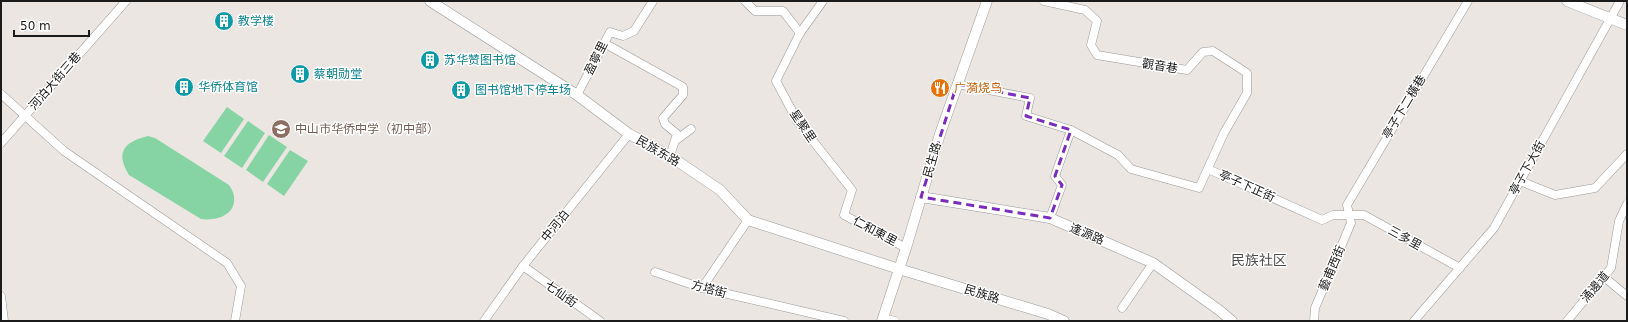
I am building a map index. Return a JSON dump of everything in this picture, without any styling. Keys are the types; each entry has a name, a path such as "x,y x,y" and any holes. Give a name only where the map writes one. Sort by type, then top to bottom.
{"street":[{"name":"河泊大街三巷","path":"1,143 126,1"},
{"name":"民族东路","path":"430,1 577,96 629,134 670,156 720,190 748,220 899,269"},
{"name":"盈寧里","path":"577,96 610,32 623,36 634,31 653,1"},
{"path":"745,1 755,11 783,11 800,33 823,1"},
{"name":"民生路","path":"883,319 940,134 987,1"},
{"name":"觀音巷","path":"1044,1 1085,10 1097,21 1091,45 1097,55 1187,70 1203,52 1213,51 1247,72 1247,93 1224,133 1208,169"},
{"name":"亭子下二橫巷","path":"1349,215 1347,205 1468,1"},
{"path":"1567,1 1627,25"},
{"name":"亭子下大街","path":"1414,321 1494,228 1620,1"},
{"name":"星聚里","path":"800,33 776,81 798,122 852,190 844,215"},
{"path":"604,43 683,87 683,95 663,118 665,124 677,134 670,156"},
{"name":"亭子下正街","path":"957,84 1030,98 1026,116 1071,130 1118,155 1131,169 1199,188 1208,169 1322,220 1333,215 1349,215"},
{"path":"1,94 64,151 227,263 241,286 235,321"},
{"path":"676,140 691,129"},
{"path":"1050,218 1062,185 1055,176 1071,130"},
{"name":"中河泊","path":"484,321 523,266 629,134"},
{"path":"1520,181 1555,195 1595,188 1627,154"},
{"name":"逢源路","path":"921,197 1050,218 1153,263 1232,321"},
{"name":"涌邊道","path":"1567,321 1611,268 1619,221 1627,204"},
{"name":"仁和東里","path":"844,215 906,248"},
{"name":"三多里","path":"1349,215 1364,215 1460,268"},
{"name":"藝甫西街","path":"1314,321 1315,308 1351,223 1349,215"},
{"path":"702,288 748,220"},
{"path":"1122,308 1153,263"},
{"name":"七仙街","path":"523,266 600,321"},
{"name":"民族路","path":"899,269 1048,314 1064,321"},
{"name":"方塔街","path":"655,272 702,288 844,321"},
{"path":"1604,277 1627,296"},
{"path":"1,296 4,321"},
{"path":"883,319 895,321"}],"highlighted area":[{"path":"957,84 1030,98 1026,116 1071,130 1055,176 1062,185 1050,218 921,197"}],"green space":[{"path":"227,107 244,119 221,153 203,141"},
{"path":"248,121 265,133 242,168 224,156"},
{"path":"269,135 287,147 263,182 246,170"},
{"path":"148,136 155,138 229,185 234,197 232,209 224,216 218,218 201,219 129,175 123,160 124,149 133,141"},
{"path":"290,150 308,161 284,196 267,184"}],"place":[{"name":"教学楼","path":"224,21"},
{"name":"苏华赞图书馆","path":"430,60"},
{"name":"蔡朝勋堂","path":"300,74"},
{"name":"华侨体育馆","path":"184,87"},
{"name":"广漪烧鸟","path":"940,88"},
{"name":"图书馆地下停车场","path":"461,90"},
{"name":"中山市华侨中学（初中部）","path":"281,129"}],"district":[{"name":"民族社区","path":"1259,260"}]}
